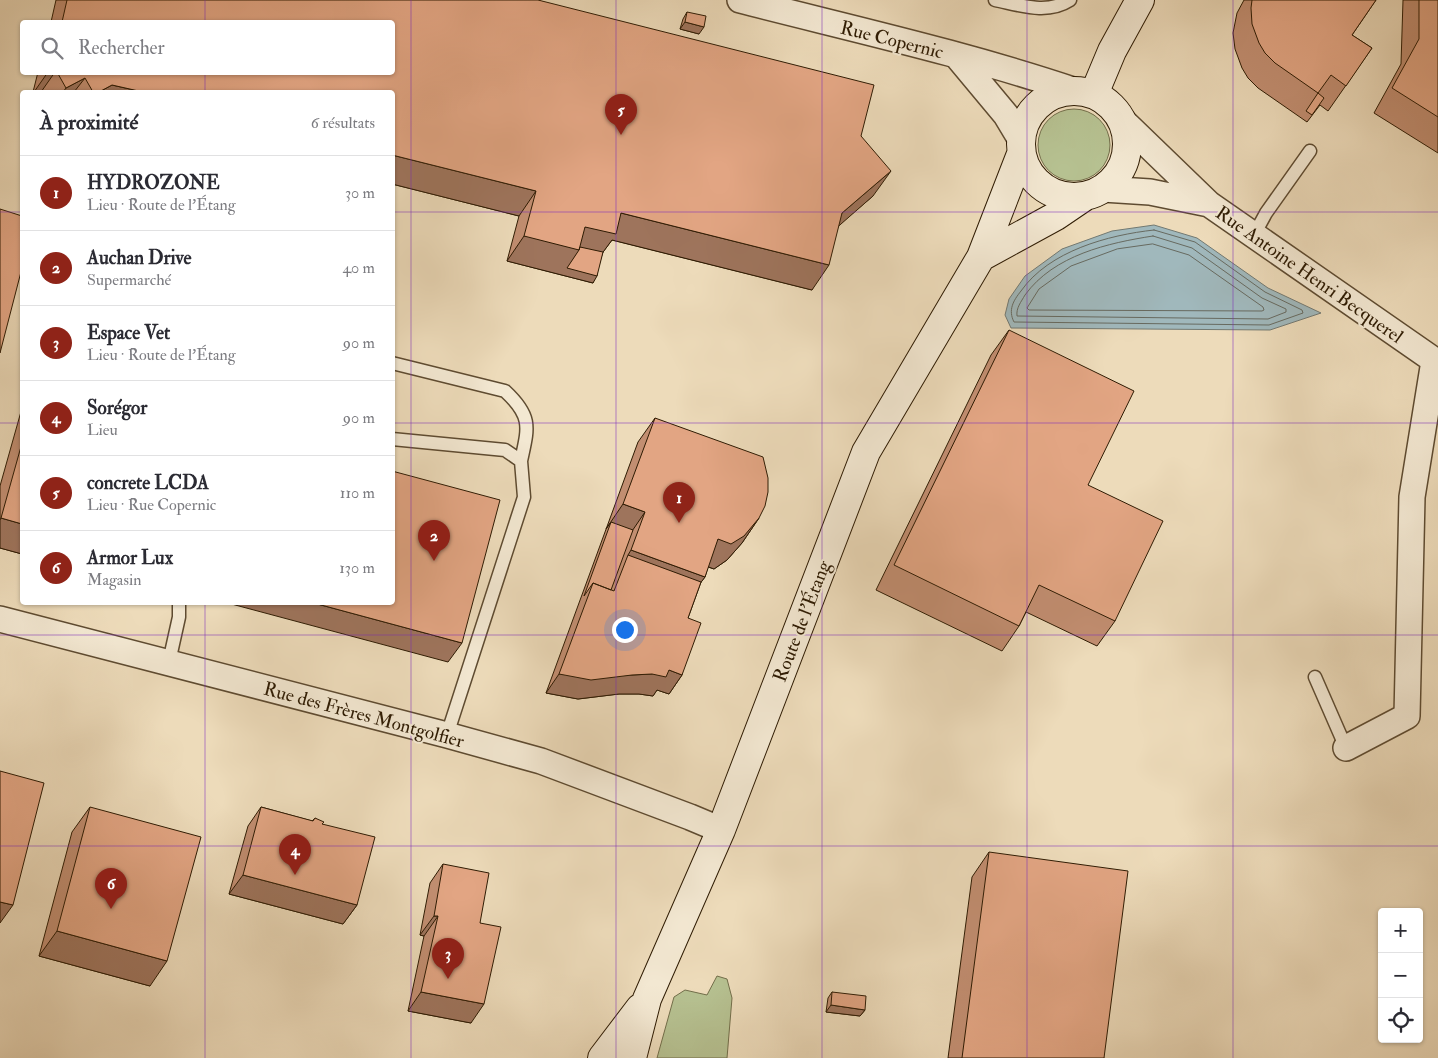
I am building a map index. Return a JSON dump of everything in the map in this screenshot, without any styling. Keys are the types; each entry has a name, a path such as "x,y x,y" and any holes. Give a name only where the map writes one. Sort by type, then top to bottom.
{"street":[{"name":"Rue Copernic","path":"740,0 956,55 1030,75 1085,93"},
{"path":"1085,93 1112,51 1140,0"},
{"path":"956,55 1006,115 1021,147 1030,176 1045,189 1064,197 1094,193 1150,192 1210,204"},
{"path":"1021,147 1027,119 1036,107 1054,94 1085,93 1113,108 1122,120 1210,204"},
{"path":"981,257 1056,216 1094,193 1120,173 1126,158 1128,143 1122,120"},
{"name":"Route de l'Étang","path":"647,999 721,830 866,452 981,257 1021,147"},
{"name":"Rue Antoine Henri Becquerel","path":"1210,204 1436,362 1412,497 1407,716 1346,748"},
{"name":"Rue des Frères Montgolfier","path":"0,619 447,735 541,762 721,830"},
{"path":"602,1058 647,999"},
{"path":"632,1058 647,999"}],"lane":[{"path":"995,0 1046,9 1064,4 1070,0"},
{"path":"1254,234 1266,213 1310,151"},
{"path":"395,364 505,392 519,404 528,428 521,461 524,497 447,735"},
{"path":"395,440 505,450 521,461"},
{"path":"169,662 178,605"},
{"path":"1315,677 1346,748"}],"green space":[{"path":"1074,109 1094,115 1104,125 1110,145 1104,165 1094,175 1074,181 1054,175 1044,165 1038,145 1044,125 1054,115"},
{"path":"717,976 727,979 732,998 727,1058 657,1058 674,997 685,990 707,995"}],"water":[{"path":"1154,225 1197,238 1268,288 1321,313 1270,330 1011,328 1005,315 1009,299 1025,276 1062,249 1112,231"}],"building":[{"path":"67,0 538,0 874,85 861,136 891,171 842,213 829,265 621,213 616,234 585,227 579,250 524,236 536,191 395,156 395,90 134,90 112,85 103,90 92,90 85,78 66,88 59,75 395,75 395,20 62,20"},
{"path":"1252,0 1376,0 1352,35 1372,48 1346,86 1331,75 1318,93 1275,63 1265,53 1252,24"},
{"path":"1419,0 1438,0 1438,117 1392,88 1419,39"},
{"path":"687,12 706,16 704,27 685,22"},
{"path":"1318,93 1324,98 1312,115 1306,111"},
{"path":"0,209 20,215 20,276 0,353"},
{"path":"580,247 603,252 597,276 567,268"},
{"path":"1009,330 1134,391 1088,485 1163,521 1115,621 1039,585 1019,626 894,565"},
{"path":"655,418 763,457 768,478 765,506 759,518 744,536 731,544 718,539 705,577 631,550 645,512 623,504"},
{"path":"20,450 20,523 1,518"},
{"path":"395,472 500,500 462,643 321,605 395,605"},
{"path":"611,522 633,530 611,590 593,583 584,596"},
{"path":"628,555 701,582 688,618 701,623 682,675 669,670 666,677 652,674 591,680 559,674 593,583 614,591"},
{"path":"0,771 44,783 13,905 0,902"},
{"path":"90,807 201,837 167,961 57,931"},
{"path":"261,807 313,821 315,818 324,822 322,824 375,837 357,905 243,875"},
{"path":"989,852 1128,871 1104,1058 962,1058"},
{"path":"443,864 489,873 480,923 501,927 484,1004 421,992 438,916 434,916"},
{"path":"832,992 866,996 865,1010 831,1005"}],"place":[{"name":"concrete LCDA","path":"621,135"},
{"name":"HYDROZONE","path":"679,523"},
{"name":"Auchan Drive","path":"434,561"},
{"name":"Sorégor","path":"295,875"},
{"name":"Armor Lux","path":"111,909"},
{"name":"Espace Vet","path":"448,979"}]}
